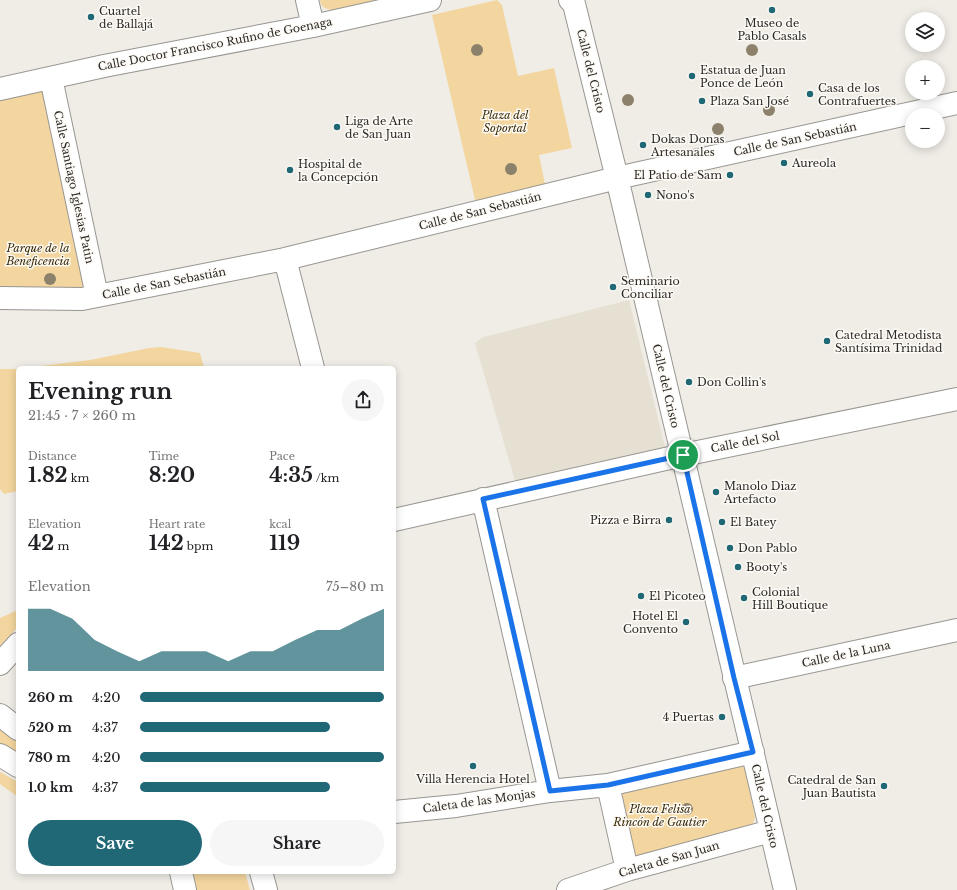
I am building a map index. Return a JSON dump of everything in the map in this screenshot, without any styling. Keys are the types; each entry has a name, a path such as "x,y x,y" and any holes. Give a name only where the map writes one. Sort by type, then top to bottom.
{"street":[{"path":"307,0 313,26"},
{"name":"Calle Doctor Francisco Rufino de Goenaga","path":"0,89 104,66 313,26 430,0"},
{"name":"Calle del Cristo","path":"570,0 574,4 617,178 785,890"},
{"name":"Calle Santiago Iglesias Patin","path":"51,78 97,296"},
{"name":"Calle de San Sebastián","path":"0,298 82,299 285,259 617,178 957,103"},
{"path":"285,259 312,366"},
{"name":"Calle del Sol","path":"396,520 683,455 957,399"},
{"path":"483,499 550,791"},
{"name":"Calle de la Luna","path":"734,678 957,630"},
{"path":"0,664 16,646"},
{"path":"0,715 16,727"},
{"name":"Caleta de las Monjas","path":"396,812 456,806 550,791 608,785 753,752"},
{"path":"0,755 16,765"},
{"path":"608,785 627,870"},
{"name":"Caleta de San Juan","path":"568,890 627,870 770,831"},
{"path":"181,874 185,890"},
{"path":"262,874 266,890"}],"shaded area":[{"path":"629,300 666,451 515,481 475,343 483,337"}],"green space":[{"path":"320,0 379,0 332,10 324,7"},
{"name":"Plaza del Soportal","path":"497,0 502,5 518,76 554,68 572,148 539,155 545,184 476,204 432,15"},
{"name":"Parque de la Beneficencia","path":"42,88 85,292 0,293 0,97"},
{"path":"161,347 200,353 203,366 40,366 90,360"},
{"path":"0,369 16,369 16,491 4,494 0,489"},
{"path":"16,611 16,629 0,646 0,618"},
{"path":"0,729 16,741 16,753 0,744"},
{"name":"Plaza Felisa Rincón de Gautier","path":"740,765 745,769 755,817 751,826 632,858 617,790"},
{"path":"0,772 16,781 16,796 0,784"},
{"path":"193,874 246,874 250,890 197,890"}],"place":[{"name":"Museo de Pablo Casals","path":"772,10"},
{"name":"Cuartel de Ballajá","path":"91,17"},
{"name":"Estatua de Juan Ponce de León","path":"692,76"},
{"name":"Casa de los Contrafuertes","path":"810,94"},
{"name":"Plaza San José","path":"702,101"},
{"name":"Liga de Arte de San Juan","path":"337,127"},
{"name":"Dokas Donas Artesanales","path":"643,145"},
{"name":"Aureola","path":"784,163"},
{"name":"Hospital de la Concepción","path":"290,170"},
{"name":"El Patio de Sam","path":"730,175"},
{"name":"Nono's","path":"648,195"},
{"name":"Seminario Conciliar","path":"613,287"},
{"name":"Catedral Metodista Santísima Trinidad","path":"827,341"},
{"name":"Don Collin's","path":"689,382"},
{"name":"Manolo Diaz Artefacto","path":"716,492"},
{"name":"Pizza e Birra","path":"669,520"},
{"name":"El Batey","path":"722,522"},
{"name":"Don Pablo","path":"730,548"},
{"name":"Booty's","path":"738,567"},
{"name":"El Picoteo","path":"641,596"},
{"name":"Colonial Hill Boutique","path":"744,598"},
{"name":"Hotel El Convento","path":"686,622"},
{"name":"4 Puertas","path":"722,717"},
{"name":"Villa Herencia Hotel","path":"473,766"},
{"name":"Catedral de San Juan Bautista","path":"884,786"}],"route":[{"path":"683,455 734,678 753,752 608,785 550,791 483,499 683,455"}]}
